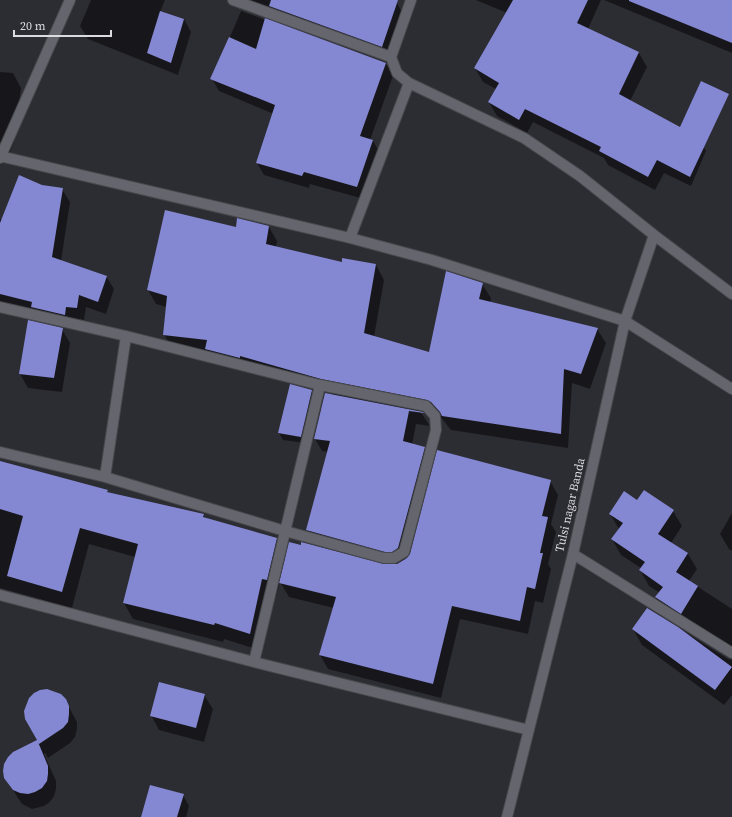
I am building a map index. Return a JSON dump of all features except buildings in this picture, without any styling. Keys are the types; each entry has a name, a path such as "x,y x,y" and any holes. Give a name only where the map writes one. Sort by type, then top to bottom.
{"street":[{"path":"70,0 0,157 350,238 432,260 625,321 732,389"},
{"path":"233,0 392,57"},
{"path":"411,0 392,57 397,73 409,83 524,138 580,176 654,235 732,294"},
{"path":"350,238 409,83"},
{"name":"Tulsi nagar Banda","path":"507,817 573,554 625,321 654,235"},
{"path":"0,307 126,336 320,385 426,406 435,416 436,430 404,552 394,558 384,558 286,531 105,477 0,452"},
{"path":"105,477 126,336"},
{"path":"254,662 320,385"},
{"path":"573,554 732,653"},
{"path":"0,595 254,662 529,730"}]}
